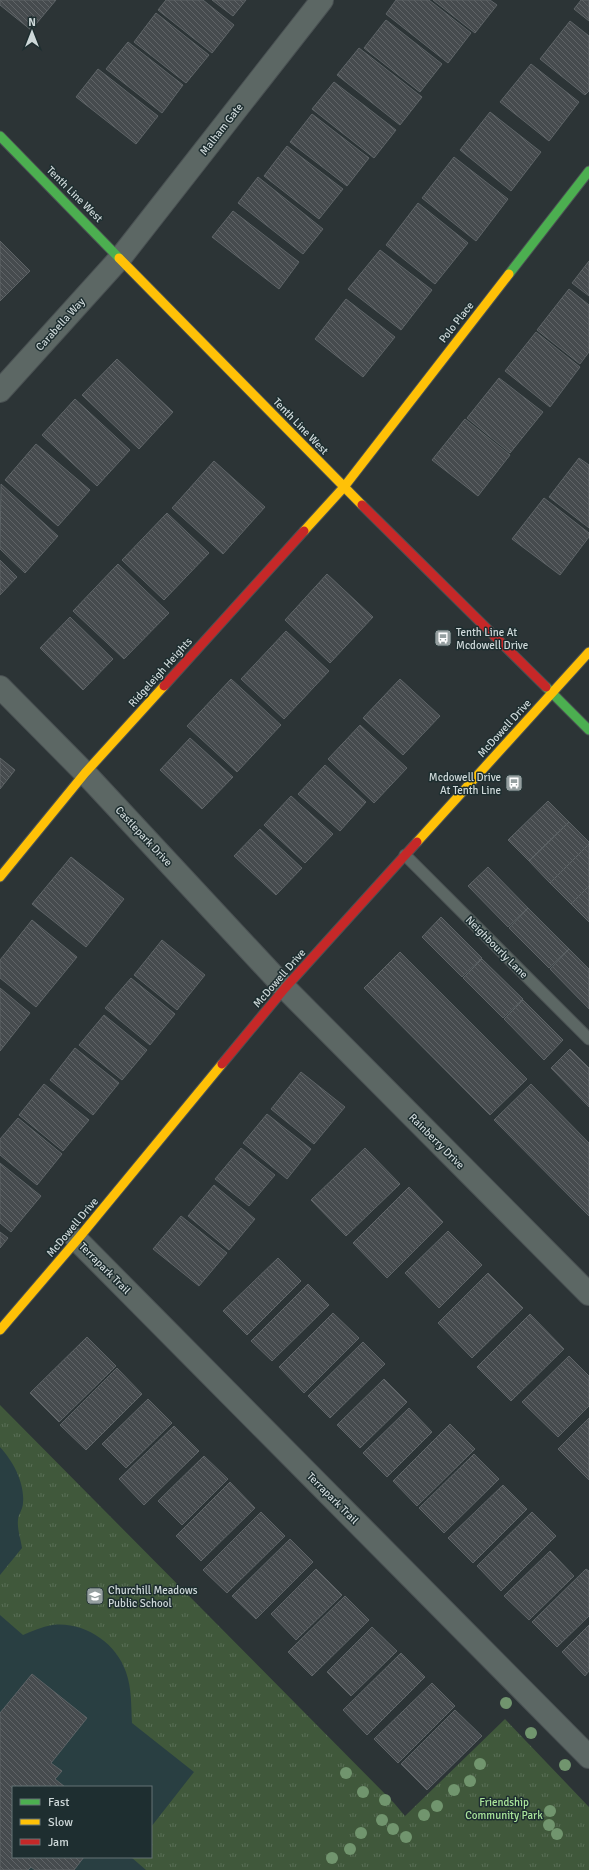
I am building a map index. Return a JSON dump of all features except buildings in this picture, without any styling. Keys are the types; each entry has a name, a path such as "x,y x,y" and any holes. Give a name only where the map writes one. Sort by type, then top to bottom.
{"street":[{"name":"Malham Gate","path":"120,257 322,0"},
{"name":"Tenth Line West","path":"0,136 120,257 344,488 589,730"},
{"name":"Polo Place","path":"344,488 589,171"},
{"name":"Carabella Way","path":"0,392 120,257"},
{"name":"Ridgeleigh Heights","path":"0,877 85,773 344,488"},
{"name":"McDowell Drive","path":"0,1330 77,1240 285,988 589,652"},
{"name":"Castlepark Drive","path":"0,687 85,773 285,988"},
{"name":"Rainberry Drive","path":"285,988 589,1294"},
{"name":"Terrapark Trail","path":"77,1240 589,1757"}],"lane":[{"name":"Neighbourly Lane","path":"405,855 589,1040"}],"shaded area":[{"name":"Churchill Meadows Public School","path":"0,1405 337,1870 0,1870"}],"green space":[{"name":"Churchill Meadows Public School","path":"0,1405 394,1803 405,1816 505,1719 589,1807 589,1870 146,1870 132,1858 152,1858 152,1826 194,1772 132,1723 128,1678 115,1651 106,1643 97,1636 75,1626 52,1625 23,1635 0,1615 0,1575 22,1548 18,1518 23,1505 23,1495 20,1480 14,1466 0,1447"}],"traffic: fast":[{"path":"0,136 119,258"},
{"path":"509,274 589,171"},
{"path":"546,687 589,730"}],"traffic: slow":[{"path":"119,258 362,505"},
{"path":"304,531 344,487 509,274"},
{"path":"417,842 589,652"},
{"path":"0,877 85,773 164,686"},
{"path":"0,1330 77,1240 222,1064"}],"traffic: jam":[{"path":"362,505 546,687"},
{"path":"164,686 304,531"},
{"path":"222,1064 285,988 417,842"}],"place":[{"name":"Tenth Line At Mcdowell Drive","path":"443,638"},
{"name":"Mcdowell Drive At Tenth Line","path":"514,783"},
{"name":"Churchill Meadows Public School","path":"95,1596"}],"park label":[{"name":"Friendship Community Park","path":"504,1808"}]}
